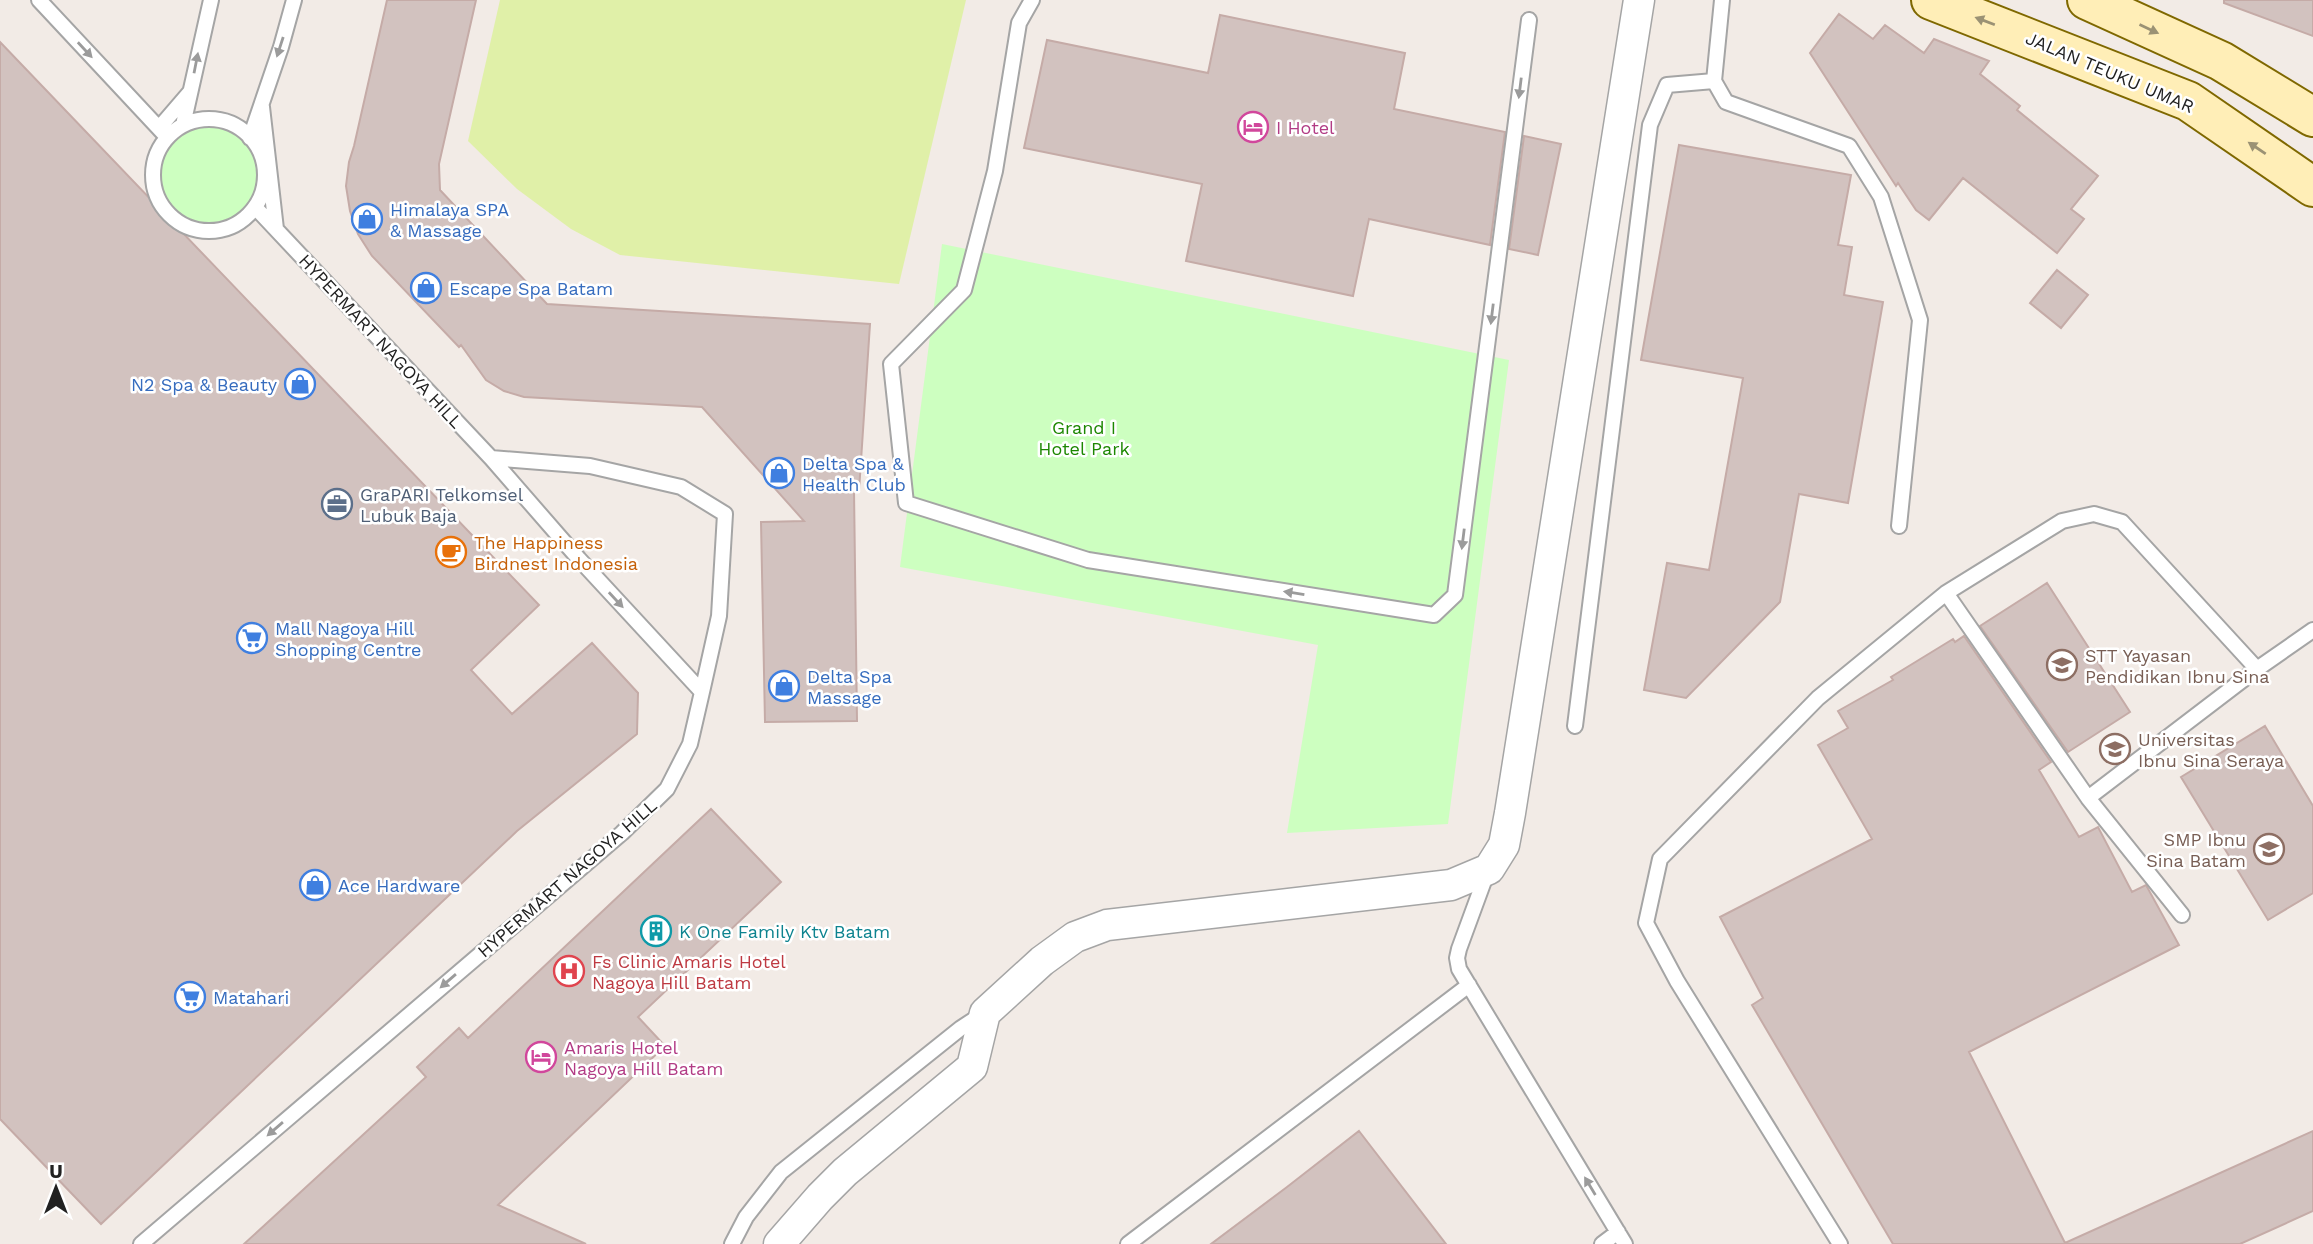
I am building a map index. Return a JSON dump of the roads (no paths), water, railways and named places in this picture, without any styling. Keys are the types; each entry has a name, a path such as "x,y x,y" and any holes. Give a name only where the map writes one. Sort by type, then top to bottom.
{"main road":[{"name":"JALAN TEUKU UMAR","path":"1931,0 2188,101 2313,187"},
{"path":"2087,0 2221,61 2313,117"}],"street":[{"path":"779,1244 845,1172 972,1067 985,1013 1042,961 1075,937 1107,925 1451,885 1489,869 1504,845 1510,813 1639,0"}],"lane":[{"path":"39,0 163,133"},
{"path":"183,125 211,0"},
{"path":"250,138 294,0"},
{"path":"1032,0 1019,23 995,171 964,290 891,364 906,503 1088,560 1434,615 1455,595 1529,20"},
{"path":"1722,0 1714,80 1726,102 1849,146 1881,197 1920,320 1899,526"},
{"path":"1575,726 1650,125 1667,85 1714,80"},
{"path":"163,133 201,120 219,121 236,127 250,138 260,154 265,172 263,191 255,207 235,225 209,231 183,225 169,215 159,201 153,184 153,168 163,133 191,90"},
{"path":"262,102 276,229"},
{"name":"HYPERMART NAGOYA HILL","path":"141,1244 631,824 667,789 690,744 702,692 579,559 491,458 255,207"},
{"path":"491,458 590,466 681,487 725,514 719,616 702,692"},
{"path":"1840,1244 1676,981 1646,923 1660,859 1818,698 1947,593 2062,521 2094,514 2122,522 2257,669"},
{"path":"1947,593 2088,798 2182,915"},
{"path":"2088,798 2257,669 2313,630"},
{"path":"1489,869 1457,958 1459,970 1622,1238 1602,1244"},
{"path":"1128,1244 1469,985"},
{"path":"732,1244 746,1217 780,1172 961,1028 985,1013"}],"place":[{"name":"I Hotel","path":"1253,127"},
{"name":"Himalaya SPA & Massage","path":"367,219"},
{"name":"Escape Spa Batam","path":"426,288"},
{"name":"N2 Spa & Beauty","path":"300,384"},
{"name":"Delta Spa & Health Club","path":"779,473"},
{"name":"GraPARI Telkomsel Lubuk Baja","path":"337,504"},
{"name":"The Happiness Birdnest Indonesia","path":"451,552"},
{"name":"Mall Nagoya Hill Shopping Centre","path":"252,638"},
{"name":"STT Yayasan Pendidikan Ibnu Sina","path":"2062,665"},
{"name":"Delta Spa Massage","path":"784,686"},
{"name":"Universitas Ibnu Sina Seraya","path":"2115,749"},
{"name":"SMP Ibnu Sina Batam","path":"2269,849"},
{"name":"Ace Hardware","path":"315,885"},
{"name":"K One Family Ktv Batam","path":"656,931"},
{"name":"Fs Clinic Amaris Hotel Nagoya Hill Batam","path":"569,971"},
{"name":"Matahari","path":"190,997"},
{"name":"Amaris Hotel Nagoya Hill Batam","path":"541,1057"}],"park label":[{"name":"Grand I Hotel Park","path":"1084,437"}]}
